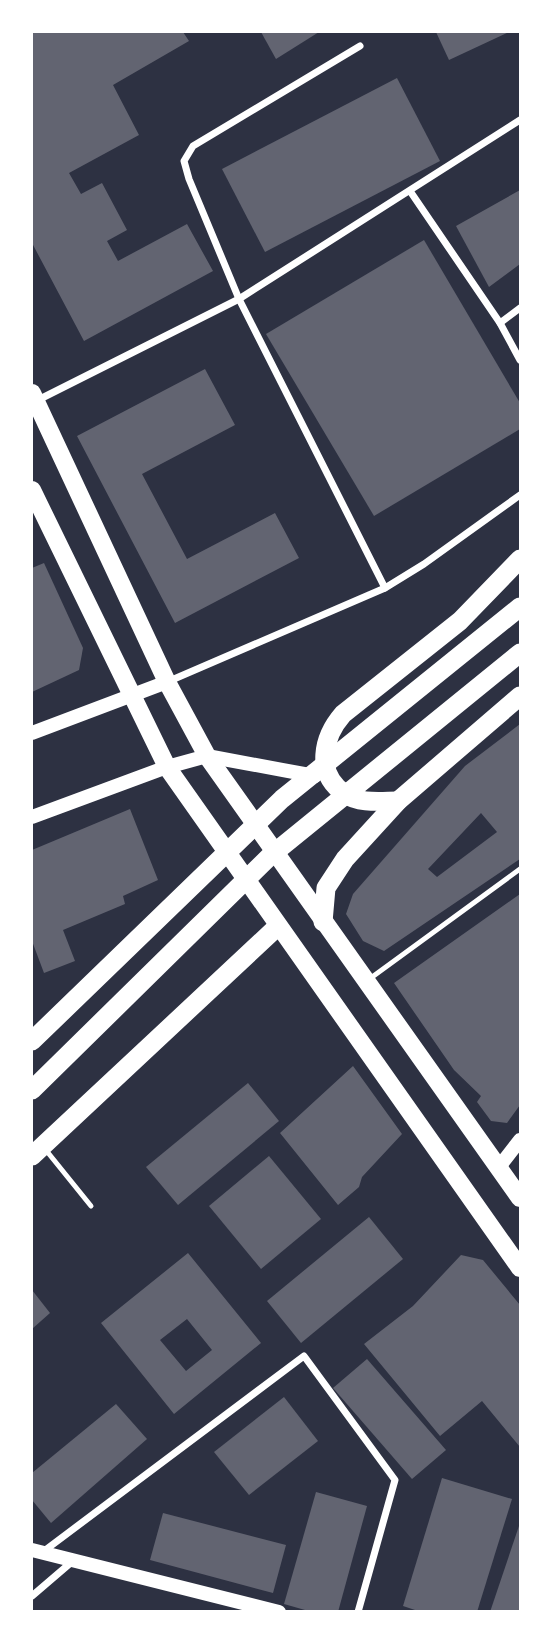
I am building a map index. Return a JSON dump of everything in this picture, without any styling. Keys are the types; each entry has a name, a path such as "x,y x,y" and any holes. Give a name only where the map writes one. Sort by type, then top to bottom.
{"highway":[{"path":"398,801 366,801 345,794 330,778 323,754 329,730 343,713 460,621 520,559"},
{"path":"32,1041 282,799 520,607"},
{"path":"32,1090 269,857 520,653"},
{"path":"323,922 326,888 345,859 398,801 520,696"},
{"path":"37,1151 277,927"}],"main road":[{"path":"34,397 167,682 207,757 520,1198"},
{"path":"32,491 167,767 277,927 520,1268"},
{"path":"32,733 167,682"},
{"path":"32,817 167,767 207,757 330,778"},
{"path":"499,1167 520,1140"},
{"path":"38,1551 279,1612"}],"street":[{"path":"360,46 193,146 184,161 188,179 239,299 385,588"},
{"path":"34,397 239,299 520,120"},
{"path":"410,191 500,323 520,360"},
{"path":"500,323 520,308"},
{"path":"167,682 385,588 424,564 520,495"},
{"path":"38,1551 304,1356 395,1480 358,1612"},
{"path":"32,1596 75,1559"}],"lane":[{"path":"366,982 520,869"},
{"path":"37,1151 91,1206"}],"building":[{"path":"32,32 183,32 189,41 113,85 139,135 69,173 81,194 102,183 127,230 107,241 118,261 187,224 213,271 84,341 32,243"},
{"path":"261,32 319,32 276,59"},
{"path":"436,32 509,32 449,60"},
{"path":"397,78 440,161 265,252 222,169"},
{"path":"520,190 520,264 489,287 456,226"},
{"path":"424,240 520,403 520,429 374,516 266,334"},
{"path":"205,369 235,425 142,474 187,559 275,513 299,558 175,623 77,436"},
{"path":"44,563 83,648 79,670 32,692 32,568"},
{"path":"520,724 520,859 384,951 363,941 346,914 353,894 465,766","holes":["481,813 497,832 437,877 428,869"]},
{"path":"130,809 158,880 123,896 125,904 63,930 75,961 44,973 32,941 32,850"},
{"path":"520,894 520,1105 507,1123 491,1121 477,1102 481,1096 454,1070 394,983"},
{"path":"353,1066 402,1134 362,1177 359,1187 338,1205 280,1133"},
{"path":"248,1083 279,1121 178,1205 146,1167"},
{"path":"269,1156 321,1219 261,1269 209,1206"},
{"path":"369,1217 403,1259 301,1343 267,1301"},
{"path":"188,1253 261,1343 174,1414 101,1323","holes":["187,1319 212,1350 186,1371 160,1340"]},
{"path":"461,1255 483,1260 520,1305 520,1447 482,1401 440,1436 364,1344 413,1306"},
{"path":"32,1290 50,1313 32,1329"},
{"path":"367,1359 446,1450 412,1479 333,1388"},
{"path":"284,1397 318,1441 249,1495 214,1452"},
{"path":"116,1404 147,1439 51,1523 32,1500 32,1473"},
{"path":"442,1478 512,1499 477,1612 421,1612 403,1606"},
{"path":"316,1492 367,1506 338,1612 312,1612 284,1604"},
{"path":"163,1513 286,1545 273,1593 150,1560"},
{"path":"520,1523 520,1612 490,1612"}]}
